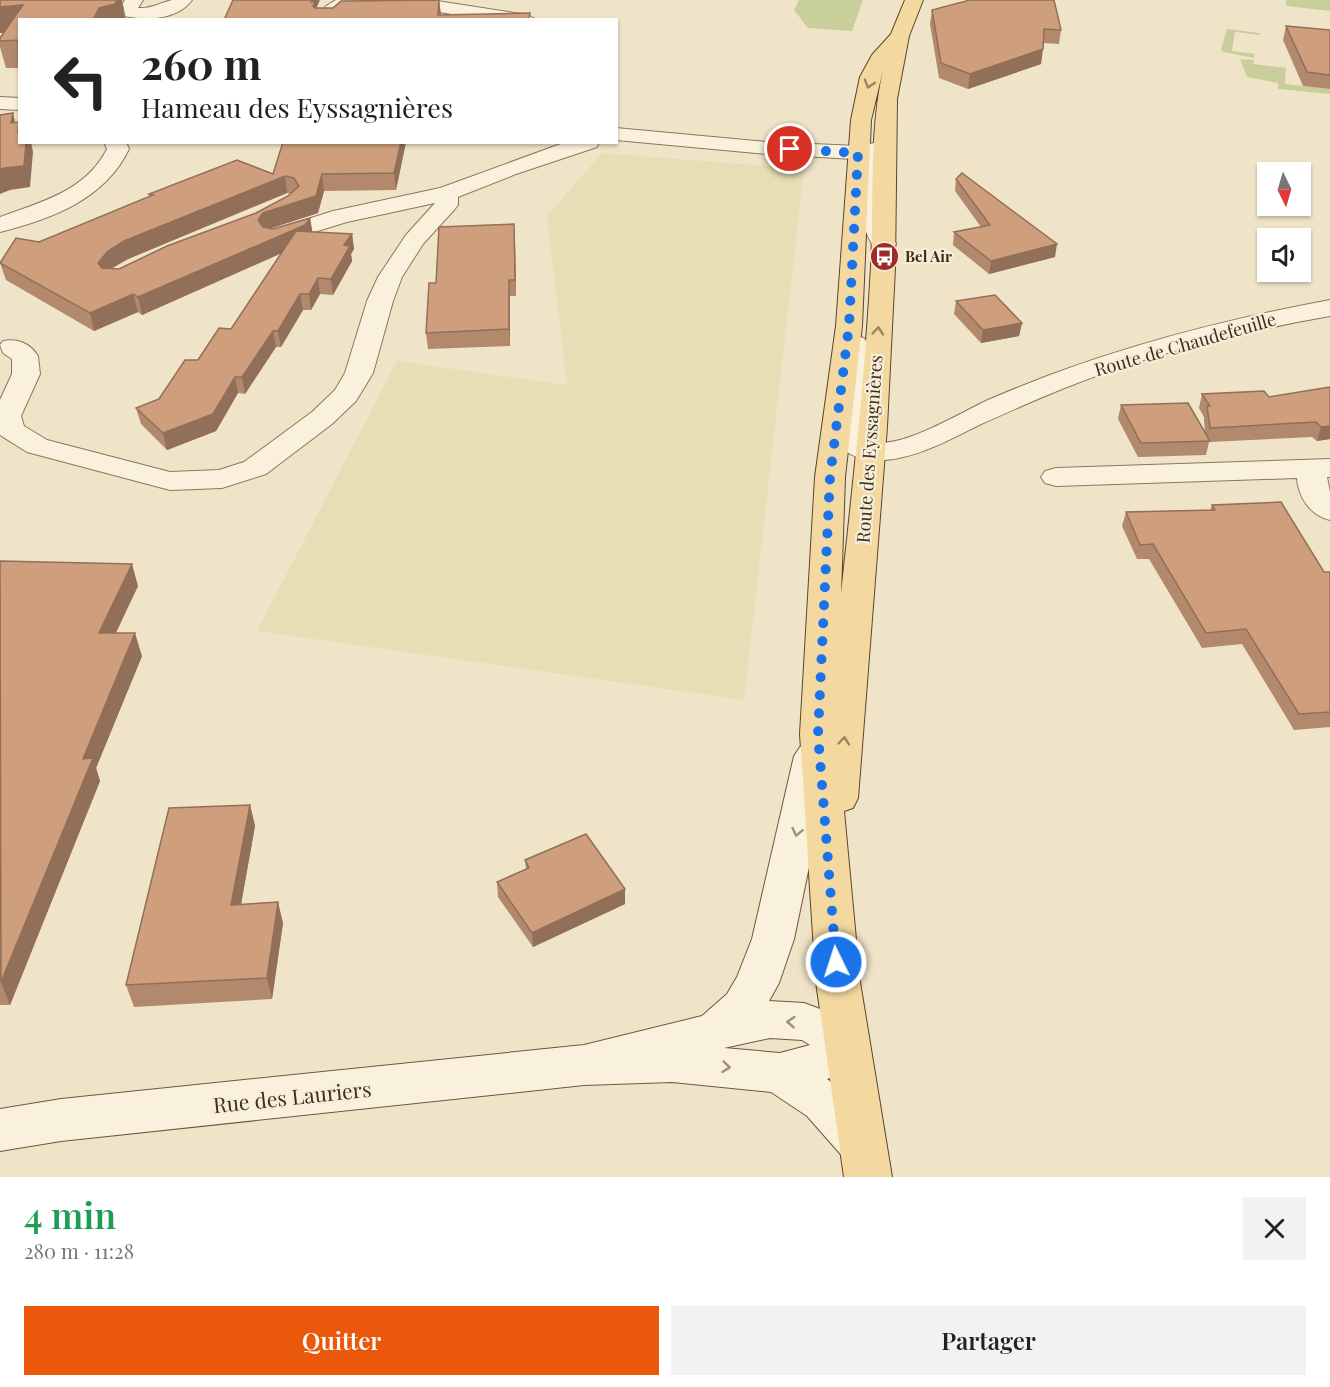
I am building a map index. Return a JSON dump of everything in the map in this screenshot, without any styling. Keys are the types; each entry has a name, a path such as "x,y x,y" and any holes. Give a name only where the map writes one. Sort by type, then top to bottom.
{"main road":[{"name":"Route des Eyssagnières","path":"830,862 841,783 866,439 884,244 887,99 900,36 914,0"},
{"name":"Route des Eyssagnières","path":"865,1160 845,1042 838,982 818,734 830,477 849,326 861,120 870,77 879,59 900,36"}],"street":[{"path":"134,0 127,10 144,14 160,13 183,0"},
{"path":"327,18 328,13 337,5 363,0"},
{"path":"396,0 515,18"},
{"path":"0,103 18,104"},
{"path":"618,134 767,148 858,153 885,147"},
{"path":"0,225 65,200 96,182 113,165 118,149 116,144"},
{"path":"275,237 341,216 447,193 507,169 583,144"},
{"path":"858,153 873,160 871,215 884,244"},
{"path":"12,347 25,356 26,374 7,416 10,430 37,446 170,481 222,479 255,468 322,418 346,395 359,373 380,301 390,277 414,240 446,205 447,193"},
{"name":"Route de Chaudefeuille","path":"866,439 905,447 928,440 976,415 1109,362 1272,318 1330,308"},
{"path":"830,477 866,439 857,350 849,326"},
{"path":"1056,477 1321,469 1313,491 1330,511"},
{"path":"718,1029 743,1007 757,983 773,939 818,734"},
{"path":"773,1020 803,1022 825,1030 845,1042 834,1054 818,1063 780,1073 672,1062 584,1065 670,1045 718,1029 773,1020"},
{"name":"Rue des Lauriers","path":"0,1130 61,1120 584,1065"},
{"path":"780,1073 823,1102 865,1160"}],"shaded area":[{"path":"602,153 804,169 744,700 257,631 397,361 567,385 547,216"}],"green space":[{"path":"799,0 863,0 852,31 808,28 794,10"},
{"path":"1286,0 1330,0 1330,11 1286,6"},
{"path":"1227,29 1260,33 1260,35 1235,32 1232,51 1255,54 1254,58 1223,52 1221,49"},
{"path":"1240,59 1254,60 1253,64 1286,68 1285,84 1330,89 1330,94 1278,89 1278,83 1247,77"}],"building":[{"path":"0,0 117,0 115,4 99,8 94,18 18,18 18,40 0,41 0,38 23,5 0,7"},
{"path":"233,0 312,0 311,2 315,1 313,6 315,8 333,8 341,1 439,0 438,15 530,13 529,18 225,18"},
{"path":"970,0 1054,0 1061,30 1044,29 1043,49 970,74 941,63 932,10"},
{"path":"1286,26 1330,30 1330,75 1307,72"},
{"path":"13,113 11,123 18,122 18,144 26,144 24,166 0,170 0,115"},
{"path":"282,144 401,144 394,173 322,174 316,196 263,213 258,220 263,227 273,229 310,218 305,225 138,297 133,294 90,313 0,263 16,238 39,242 153,195 149,194 237,160 273,174","holes":["285,176 294,178 299,186 288,196 256,213 167,246 119,269 102,268 98,263 108,251 124,241"]},
{"path":"962,173 1057,244 991,261 954,232 990,225 956,179"},
{"path":"514,224 515,280 509,280 509,329 426,333 429,283 436,283 439,227"},
{"path":"296,231 352,234 344,245 350,246 331,279 318,278 309,294 300,294 278,331 273,331 242,377 235,377 213,414 163,433 136,408 159,399 185,360 198,360 219,328 231,329"},
{"path":"995,295 1022,323 983,330 956,301"},
{"path":"1330,387 1330,426 1321,427 1316,422 1210,428 1207,406 1210,406 1202,394 1264,391 1269,397"},
{"path":"1188,403 1210,441 1141,443 1121,405"},
{"path":"1281,502 1324,572 1330,572 1330,712 1299,714 1246,629 1206,633 1153,544 1140,545 1126,512 1215,510 1212,505"},
{"path":"0,561 132,564 99,633 135,633 83,759 93,758 1,982"},
{"path":"250,805 231,905 278,902 267,978 126,985 169,808"},
{"path":"586,834 625,889 532,933 497,882 529,868 525,860"}],"place":[{"name":"Bel Air","path":"884,256"}],"route":[{"path":"790,149 858,153 849,326 830,477 818,734 830,862 836,962"}]}
